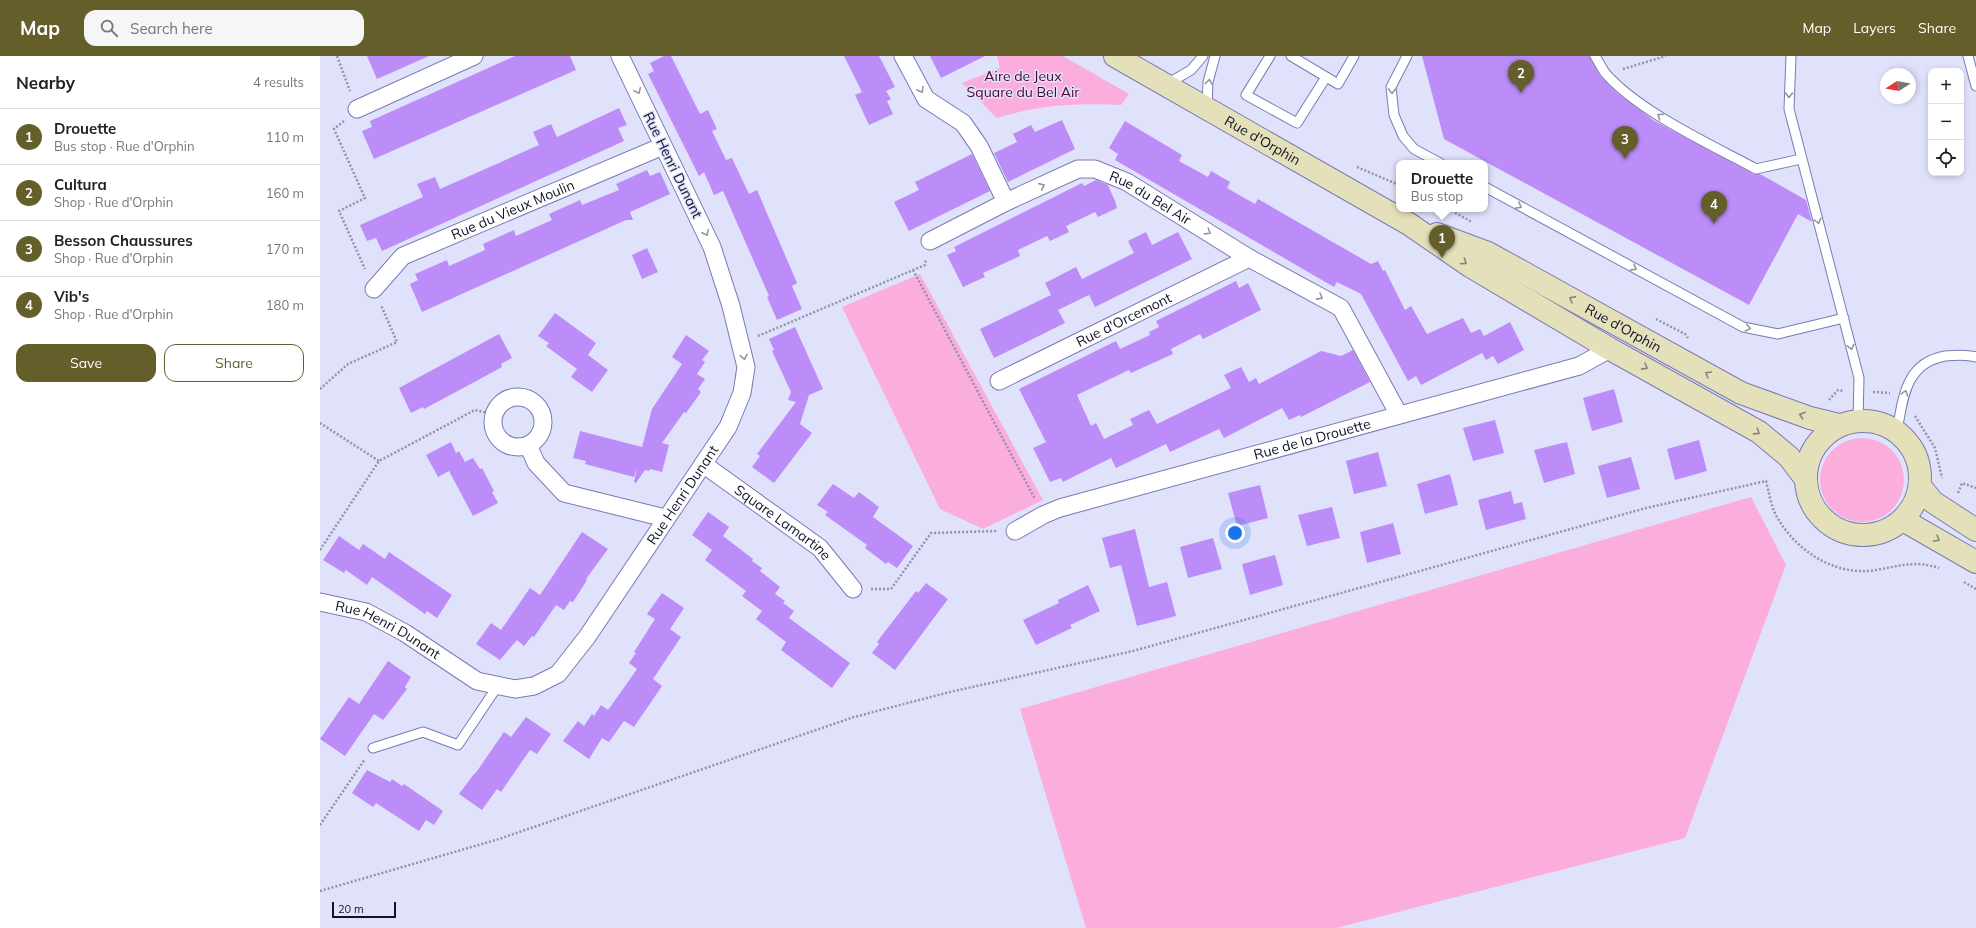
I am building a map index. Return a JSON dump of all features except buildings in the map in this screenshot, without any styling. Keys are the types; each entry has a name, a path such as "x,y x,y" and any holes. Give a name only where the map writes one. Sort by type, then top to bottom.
{"main road":[{"name":"Rue d'Orphin","path":"1115,56 1409,224 1470,266 1610,349 1759,432 1789,457 1805,478"},
{"name":"Rue d'Orphin","path":"1409,224 1488,253 1741,393 1810,418 1849,423"},
{"path":"1610,349 1631,332"},
{"path":"1872,421 1896,431 1908,442 1916,456 1920,470 1920,486 1914,504 1903,520 1889,530 1873,535 1856,536 1840,532 1826,523 1815,510 1807,495 1805,478 1807,462 1814,446 1825,434 1849,423 1872,421"},
{"path":"1920,486 1933,502 1976,530"},
{"path":"1903,520 1976,562"}],"street":[{"path":"357,109 474,56"},
{"name":"Rue Henri Dunant","path":"320,602 366,612 405,633 477,681 497,687 515,690 534,686 558,674 587,637 665,518 728,427 742,393 746,367 741,343 712,246 620,56"},
{"path":"903,56 926,99 963,122 979,146 1006,202"},
{"name":"Rue du Vieux Moulin","path":"374,290 403,256 663,146"},
{"name":"Rue du Bel Air","path":"930,241 1006,202 1078,169 1095,169 1126,182 1250,258 1341,308 1399,414"},
{"name":"Rue d'Orcemont","path":"999,381 1250,258"},
{"name":"Rue de la Drouette","path":"1015,531 1043,515 1060,508 1399,414 1579,366 1610,349"},
{"path":"521,396 530,399 536,404 541,412 543,420 542,429 538,437 528,445 515,448 501,442 493,429 493,414 504,400 521,396"},
{"path":"528,445 536,463 564,493 665,518"},
{"name":"Square Lamartine","path":"703,464 820,548 853,590"}],"lane":[{"path":"1165,85 1190,70 1203,56"},
{"path":"1207,108 1208,82 1214,56"},
{"path":"1270,56 1246,95 1297,123 1326,77"},
{"path":"1291,56 1338,84 1354,56"},
{"path":"1407,56 1391,87 1394,115 1403,136 1414,149 1434,160"},
{"path":"1595,56 1606,74 1626,93 1694,136 1756,169 1801,159"},
{"path":"1791,56 1789,109 1859,378 1849,423"},
{"path":"1968,56 1976,86"},
{"path":"1488,189 1743,327 1778,334 1844,318"},
{"path":"1896,431 1902,403 1910,378 1921,366 1937,358 1958,355 1970,355 1976,357"},
{"path":"374,748 423,732 458,745 497,687"}],"path":[{"path":"320,389 348,364 397,342 339,211 364,198 334,129 357,109 337,56"},
{"path":"1606,74 1666,56"},
{"path":"741,343 925,265 930,241"},
{"path":"913,270 1043,515"},
{"path":"320,550 379,461 475,410 493,414"},
{"path":"1916,410 1916,417 1935,448 1943,485"},
{"path":"320,423 379,461"},
{"path":"320,891 499,839 854,717 950,692 1133,650 1639,510 1766,481 1776,516 1794,540 1822,562 1846,570 1875,571 1900,564 1921,563 1938,567 1945,571"},
{"path":"1952,492 1957,495 1962,483 1976,488"},
{"path":"853,590 891,589 931,533 1015,531"},
{"path":"1957,578 1976,589"},
{"path":"320,825 374,748"}],"green space":[{"name":"Aire de Jeux Square du Bel Air","path":"997,56 1063,56 1129,94 1121,105 1090,104 1058,106 1027,110 997,118 962,83 1000,68"},
{"path":"920,274 1043,500 983,529 940,509 842,307"},
{"path":"1854,438 1870,438 1886,445 1897,456 1904,472 1904,488 1901,496 1892,510 1886,515 1870,522 1854,522 1838,515 1827,504 1820,488 1820,472 1827,456 1838,445"},
{"path":"1751,497 1786,565 1685,838 1336,928 1086,928 1020,709"}],"place":[{"name":"Cultura","path":"1521,93"},
{"name":"Besson Chaussures","path":"1625,159"},
{"name":"Vib's","path":"1714,224"},
{"name":"Drouette","path":"1442,258"}]}
